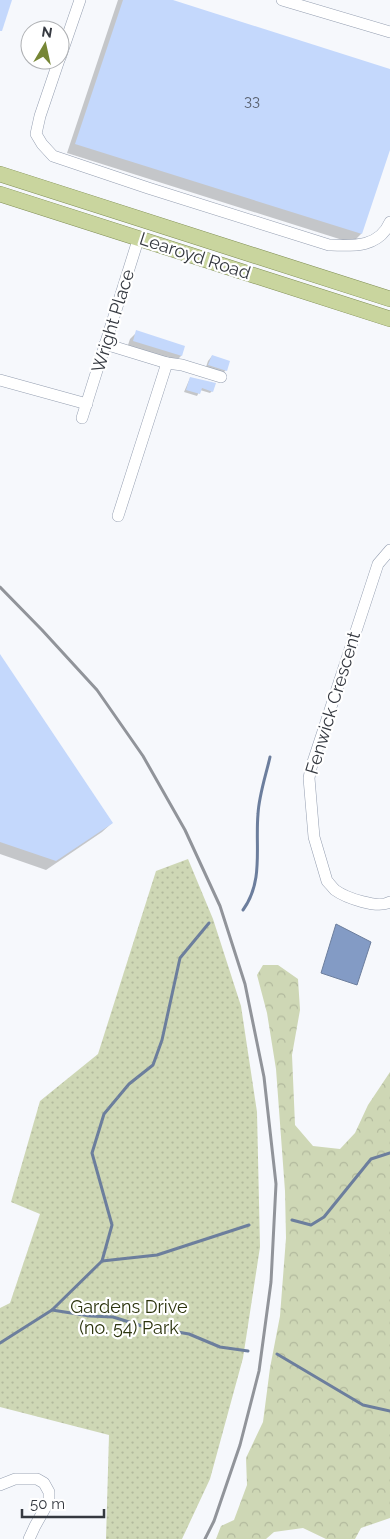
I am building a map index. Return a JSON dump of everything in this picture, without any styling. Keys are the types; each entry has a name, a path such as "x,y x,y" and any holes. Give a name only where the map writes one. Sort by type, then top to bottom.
{"main road":[{"name":"Learoyd Road","path":"0,174 390,299"},
{"name":"Learoyd Road","path":"0,194 390,319"}],"street":[{"path":"70,30 80,0"},
{"path":"282,0 390,32"},
{"path":"56,70 40,116 36,134 53,156 328,245 354,246 369,243 384,234 390,222"},
{"name":"Wright Place","path":"82,418 139,237"},
{"path":"105,344 166,364 182,365 221,377"},
{"path":"118,516 166,364"},
{"path":"0,380 87,404"},
{"name":"Fenwick Crescent","path":"390,550 378,564 309,778 314,838 327,881 342,894 374,905 390,902"},
{"path":"0,1485 15,1479 37,1478 44,1483 50,1492 49,1501 29,1539"}],"green space":[{"name":"Gardens Drive (no. 54) Park","path":"188,859 213,919 241,1006 257,1112 260,1247 243,1358 210,1479 182,1539 106,1539 109,1435 0,1407 0,1308 10,1303 40,1214 11,1202 40,1101 98,1054 156,871"},
{"path":"263,965 278,965 298,979 300,1010 292,1055 295,1125 313,1146 340,1149 355,1133 368,1105 390,1072 390,1518 361,1528 355,1539 326,1539 303,1528 274,1532 266,1539 216,1539 221,1526 234,1520 247,1485 246,1458 263,1422 270,1368 280,1316 286,1238 285,1191 276,1069 267,1013 257,975"}],"water":[{"path":"336,924 371,942 357,985 321,973"}],"building":[{"path":"0,0 12,0 2,31 0,31"},
{"path":"123,0 173,0 390,69 390,150 362,234 75,144"},
{"path":"136,330 185,346 182,356 133,341"},
{"path":"212,355 230,361 227,371 208,365"},
{"path":"190,377 216,383 213,392 202,388 200,394 186,390"},
{"path":"0,654 113,823 56,861 0,842"}],"waterway":[{"path":"243,910 250,899 256,876 259,807 270,757"},
{"path":"102,1261 112,1225 92,1153 104,1114 129,1084 153,1065 162,1040 180,958 209,923"},
{"path":"292,1220 311,1225 324,1217 371,1159 390,1153"},
{"path":"0,1343 52,1310 102,1261 157,1255 249,1225"},
{"path":"52,1310 90,1316 113,1317 142,1326 189,1334 220,1347 248,1351"},
{"path":"277,1354 363,1405 390,1411"}],"railway":[{"path":"0,587 97,690 143,756 185,830 220,906 245,984 264,1077 276,1184 271,1282 259,1371 240,1445 214,1521 205,1539"}]}
